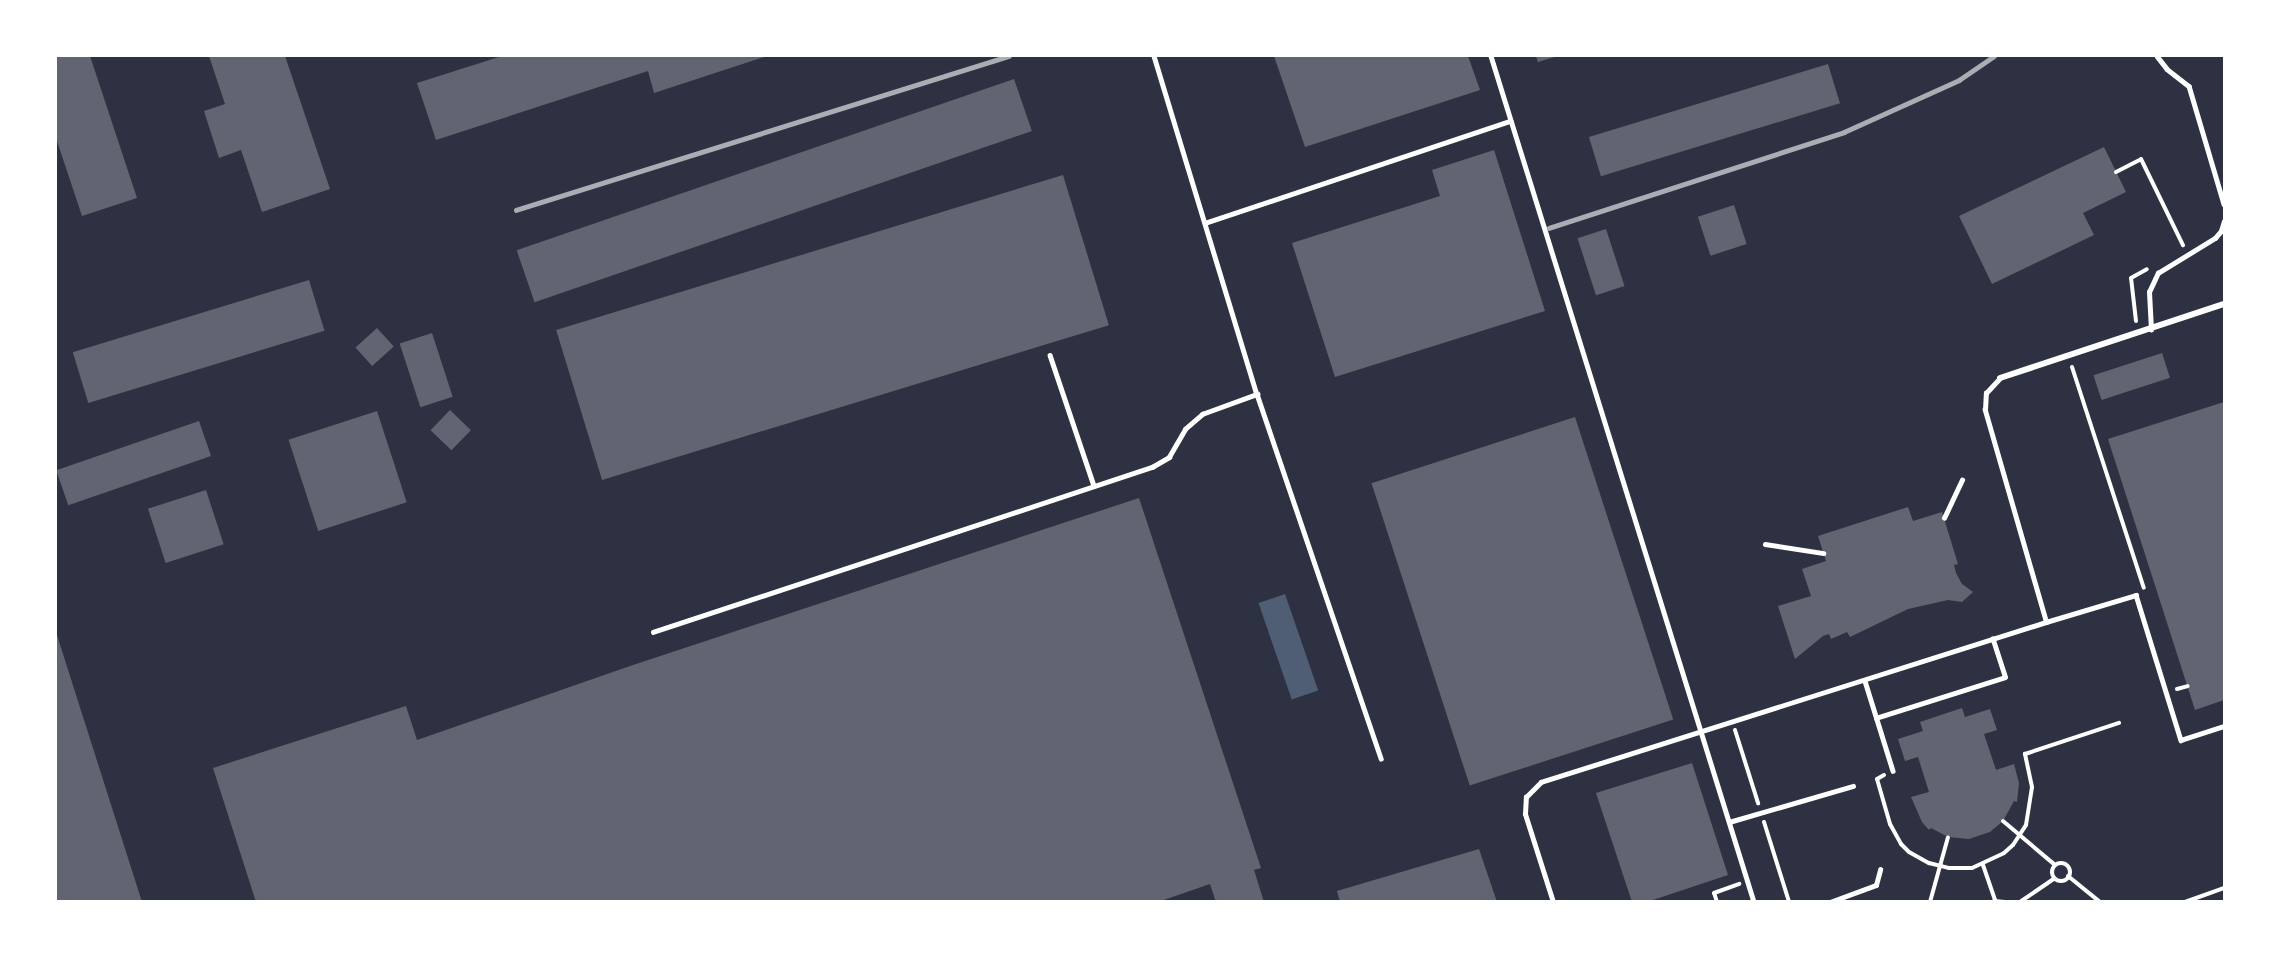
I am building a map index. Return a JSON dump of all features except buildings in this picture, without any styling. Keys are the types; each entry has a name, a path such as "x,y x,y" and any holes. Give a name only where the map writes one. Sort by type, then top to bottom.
{"street":[{"path":"2000,378 2224,304"}],"lane":[{"path":"1154,56 1257,394 1381,759"},
{"path":"1491,56 1754,902"},
{"path":"2157,56 2167,69 2189,86 2224,204"},
{"path":"1205,223 1510,121"},
{"path":"2151,330 2149,292 2158,273 2215,238 2221,231 2224,221"},
{"path":"1050,355 1094,486"},
{"path":"2000,378 1986,393 1984,410 2046,622"},
{"path":"653,632 1161,463 1176,448 1185,429 1202,414 1257,394"},
{"path":"1944,518 1962,480"},
{"path":"1765,544 1823,553"},
{"path":"1553,902 1524,806 1530,791 1541,782 2136,595 2181,740 2224,726"},
{"path":"1876,718 2005,677 1993,639"},
{"path":"1865,681 1893,771"},
{"path":"1729,822 1853,786"},
{"path":"1830,902 1876,885 1880,878 1880,870"}],"path":[{"path":"2116,172 2141,159 2184,248 2176,253"},
{"path":"2126,326 2136,323 2131,278 2149,268"},
{"path":"2069,357 2147,597"},
{"path":"2174,679 2181,699"},
{"path":"2178,689 2188,686"},
{"path":"1893,771 1877,780 1895,834 1909,852 1939,866 1961,869 1983,865 2004,853 2019,837 2030,814 2032,794 2030,770 2025,754 2119,723"},
{"path":"2003,821 2019,837 2055,865"},
{"path":"1930,902 1948,837"},
{"path":"2055,865 2063,863 2067,866 2068,876 2100,902"},
{"path":"1983,865 1994,901 2005,902"},
{"path":"2055,865 2052,873 2055,878 2063,880 2068,876"},
{"path":"2020,902 2055,878"},
{"path":"1717,902 1714,893 1740,884"},
{"path":"2185,902 2224,888"}],"water":[{"path":"1285,594 1318,690 1292,700 1259,603"}],"railway":[{"path":"516,210 1009,56"},
{"path":"1549,228 1844,132 1959,80 1994,56"}]}
